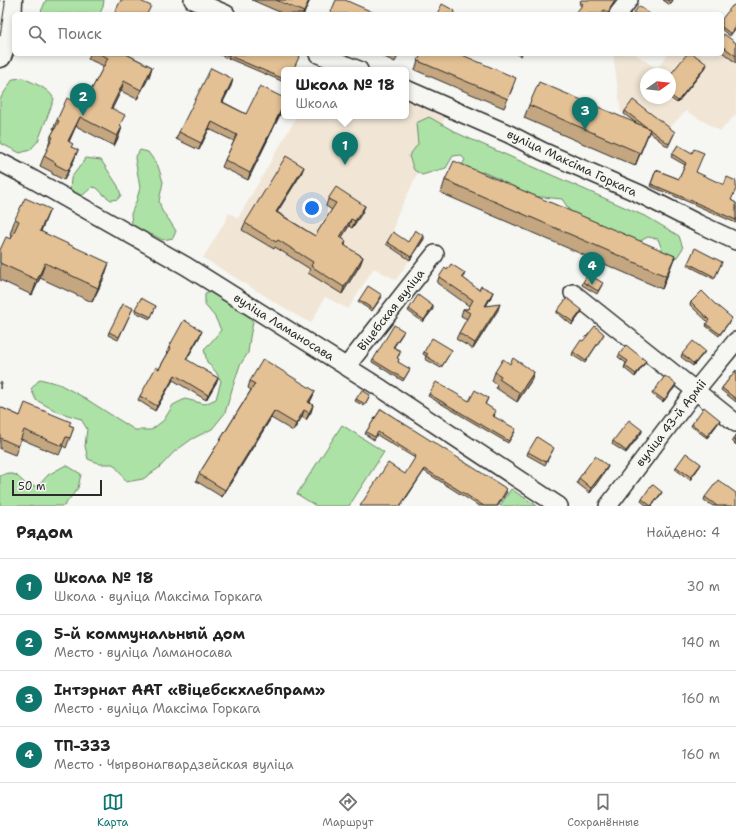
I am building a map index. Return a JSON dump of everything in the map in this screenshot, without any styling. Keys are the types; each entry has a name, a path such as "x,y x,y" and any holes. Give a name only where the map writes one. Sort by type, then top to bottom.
{"main road":[{"path":"11,0 12,12"},
{"path":"17,12 23,0"},
{"path":"0,56 12,22"}],"street":[{"path":"193,0 221,12"},
{"path":"620,12 629,0"},
{"path":"323,56 351,67"},
{"name":"вуліца Максіма Горкага","path":"409,90 640,194 736,241"},
{"name":"вуліца Ламаносава","path":"0,162 180,262 382,389 560,506"},
{"name":"Віцебская вуліца","path":"346,367 435,254"},
{"path":"573,293 736,423"},
{"name":"вуліца 43-й Арміі","path":"608,506 695,391 736,341"}],"shaded area":[{"path":"724,36 736,45 736,114 720,131 686,111 658,140 621,112 613,56 638,56 656,68 640,68 640,104 676,104 676,68 658,68 667,56 724,56"},
{"path":"409,100 445,117 396,218 393,234 407,244 414,233 424,239 396,280 374,268 348,309 325,297 311,323 203,258 229,213 238,218 295,119 409,119"}],"green space":[{"path":"46,0 104,0 101,12 41,12"},
{"path":"23,78 45,89 54,99 38,141 30,150 20,153 0,143 0,99 13,79"},
{"path":"429,117 459,134 649,218 679,236 683,248 677,257 670,260 663,252 658,239 648,237 636,243 576,220 562,199 512,194 503,190 501,180 483,172 467,176 459,170 465,160 461,155 453,156 446,168 422,175 414,170 409,156 418,144 416,123"},
{"path":"140,150 148,152 158,166 163,182 159,201 162,211 176,231 173,238 163,240 153,235 145,234 136,230 132,224 131,214 140,188 135,158"},
{"path":"86,158 101,160 118,186 121,195 118,199 111,200 97,188 92,187 83,195 76,197 70,191 71,178"},
{"path":"215,291 246,312 253,322 248,353 240,365 225,413 212,429 192,439 174,452 159,468 143,479 126,482 113,464 100,464 88,459 85,446 87,429 81,419 58,412 36,400 31,389 40,379 59,384 83,397 135,430 151,430 164,420 173,405 185,399 205,404 216,399 221,381 216,372 207,362 204,349 221,330 215,317 205,305 205,293"},
{"path":"342,425 384,452 349,506 316,506 297,494"},
{"path":"66,465 81,474 78,488 64,506 0,506 0,476 7,473 16,475 28,486 38,486 48,475"},
{"path":"511,489 537,506 500,506"}],"building":[{"path":"121,0 138,0 151,6 148,12 115,12"},
{"path":"276,0 309,0 304,12"},
{"path":"336,0 345,0 372,12 331,12"},
{"path":"581,0 615,0 609,12 604,10 602,12 577,12 583,4 580,2"},
{"path":"736,3 736,27 731,34 724,29 724,16"},
{"path":"442,4 455,11 454,12 438,12"},
{"path":"639,6 647,12 634,12"},
{"path":"724,34 736,43 736,56 724,47"},
{"path":"104,56 130,56 152,67 141,90 124,81 111,108 125,115 120,125 122,127 117,136 80,117 68,141 73,144 71,147 78,150 68,171 44,156 53,137 51,136 59,121 57,120 67,98 83,106 108,58"},
{"path":"230,56 300,56 294,67 281,67 281,78"},
{"path":"420,56 465,56 516,78 508,99 418,61"},
{"path":"685,56 696,56 707,64 678,101 676,100 676,68"},
{"path":"211,68 233,79 222,102 246,114 260,86 281,96 281,110 250,173 225,160 237,135 212,122 201,143 179,132"},
{"path":"539,82 650,129 640,153 529,105"},
{"path":"633,100 675,132 669,144 625,111"},
{"path":"678,145 692,153 694,149 704,153 696,172 724,185 727,177 736,181 736,189 731,200 736,203 736,220 651,184 656,170 679,179 686,163 672,154"},
{"path":"286,156 304,167 276,212 315,236 336,203 328,199 336,187 365,206 355,221 351,219 340,237 346,241 344,245 363,257 344,287 311,266 313,262 278,240 276,242 245,223"},
{"path":"454,161 675,256 666,276 445,180"},
{"path":"25,198 50,209 40,231 109,263 98,288 45,263 37,280 0,263 0,250 6,237 11,239 19,221 15,219"},
{"path":"415,230 424,236 411,257 387,242 393,232 408,242"},
{"path":"695,248 722,262 715,277 688,263"},
{"path":"451,264 465,273 462,277 479,290 481,286 493,292 485,306 500,304 475,343 459,333 470,313 463,309 468,309 473,300 439,277 445,268 447,270"},
{"path":"588,274 603,283 598,291 583,282"},
{"path":"368,286 382,295 373,309 359,300"},
{"path":"702,291 732,318 720,334 706,324 709,320 691,302"},
{"path":"418,295 433,306 424,320 409,309"},
{"path":"141,298 156,306 151,317 135,309"},
{"path":"567,298 582,310 573,322 557,311"},
{"path":"123,304 133,308 119,337 109,332"},
{"path":"184,320 202,331 186,359 218,378 208,395 175,375 157,406 140,396 156,367 159,369"},
{"path":"394,325 404,331 393,347 401,351 397,358 399,359 398,362 410,369 404,379 373,360"},
{"path":"595,326 604,334 586,361 573,352 581,340 583,341"},
{"path":"432,338 452,350 442,366 426,356 428,354 424,352"},
{"path":"693,341 705,351 694,364 682,354"},
{"path":"626,345 646,361 636,374 625,366 628,361 619,355"},
{"path":"513,358 534,372 520,393 499,379 501,376 495,372 503,359 510,364"},
{"path":"263,359 315,391 308,402 313,405 309,413 304,410 296,424 274,411 225,490 199,474 255,384 250,381"},
{"path":"736,370 736,399 722,388"},
{"path":"665,376 676,384 664,400 653,392"},
{"path":"436,382 469,401 475,390 488,398 485,404 496,411 493,416 516,429 509,441 429,394"},
{"path":"362,390 370,395 365,404 356,399"},
{"path":"25,403 71,422 69,425 74,427 70,438 66,437 62,446 24,430 18,446 0,438 0,407 20,416"},
{"path":"704,407 720,420 707,436 692,424"},
{"path":"381,409 507,489 497,506 484,506 425,469 400,506 360,506 388,463 405,474 416,456 378,432 375,437 366,432"},
{"path":"629,420 642,430 626,451 613,441"},
{"path":"537,437 554,448 546,462 528,452"},
{"path":"686,453 701,464 691,477 676,467"},
{"path":"595,456 608,466 591,488 579,478"},
{"path":"718,480 736,493 736,506 716,506 705,497"},
{"path":"652,484 662,492 651,506 642,499"}],"tram line":[{"path":"0,36 5,4 4,0"}],"place":[{"name":"5-й коммунальный дом","path":"83,116"},
{"name":"Інтэрнат ААТ «Віцебскхлебпрам»","path":"585,130"},
{"name":"Школа № 18","path":"345,165"},
{"name":"ТП-333","path":"592,285"}]}
